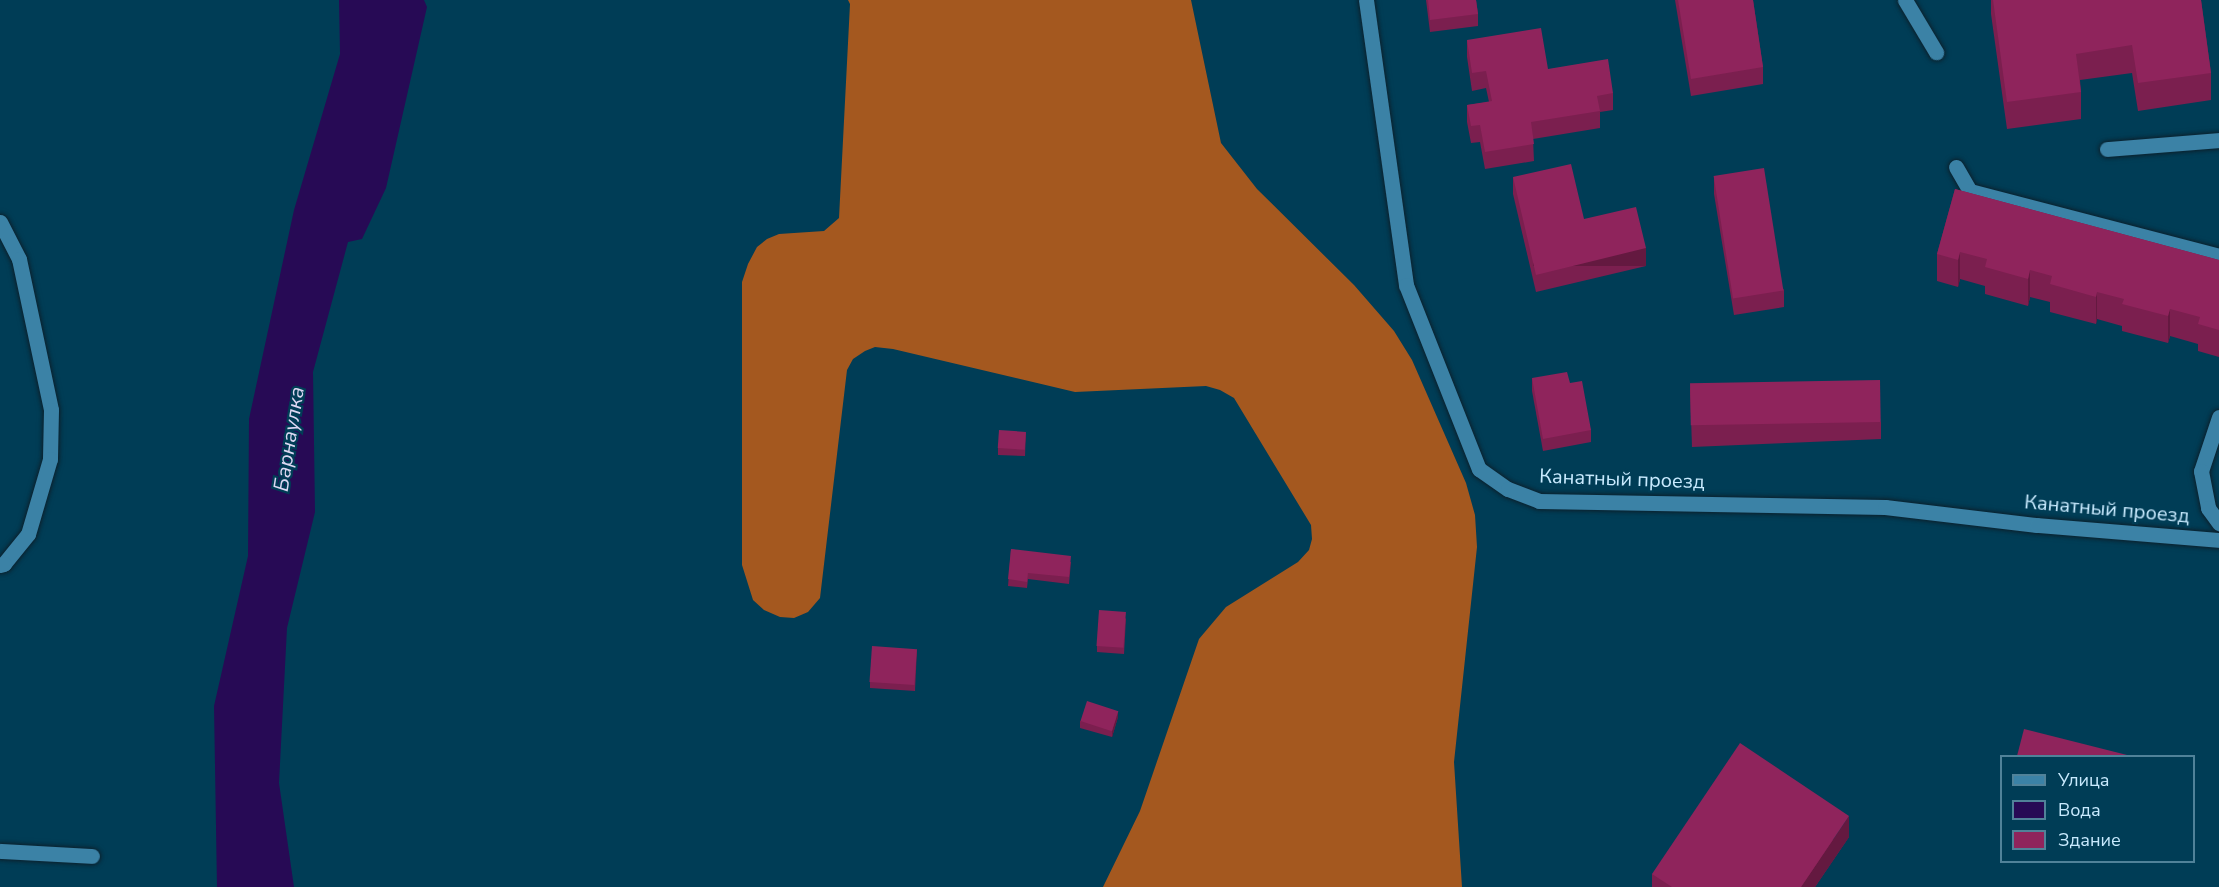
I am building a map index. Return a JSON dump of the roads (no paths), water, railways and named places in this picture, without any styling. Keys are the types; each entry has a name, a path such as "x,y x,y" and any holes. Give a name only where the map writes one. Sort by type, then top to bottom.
{"street":[{"name":"Канатный проезд","path":"1365,0 1406,285 1479,469 1508,489 1539,501 1886,507 2037,525 2219,540"},
{"path":"1905,0 1936,52"},
{"path":"2107,149 2219,140"},
{"path":"1956,167 1970,190 2219,256"},
{"path":"0,222 19,259 51,410 50,459 28,534 4,564 0,565"},
{"path":"2219,417 2201,471 2208,508 2219,523"},
{"path":"0,850 92,856"}],"water":[{"name":"Барнаулка","path":"339,0 424,0 427,7 386,188 362,239 348,242 313,372 315,512 287,628 279,783 294,887 217,887 214,706 248,556 249,419 294,210 340,54"}]}
